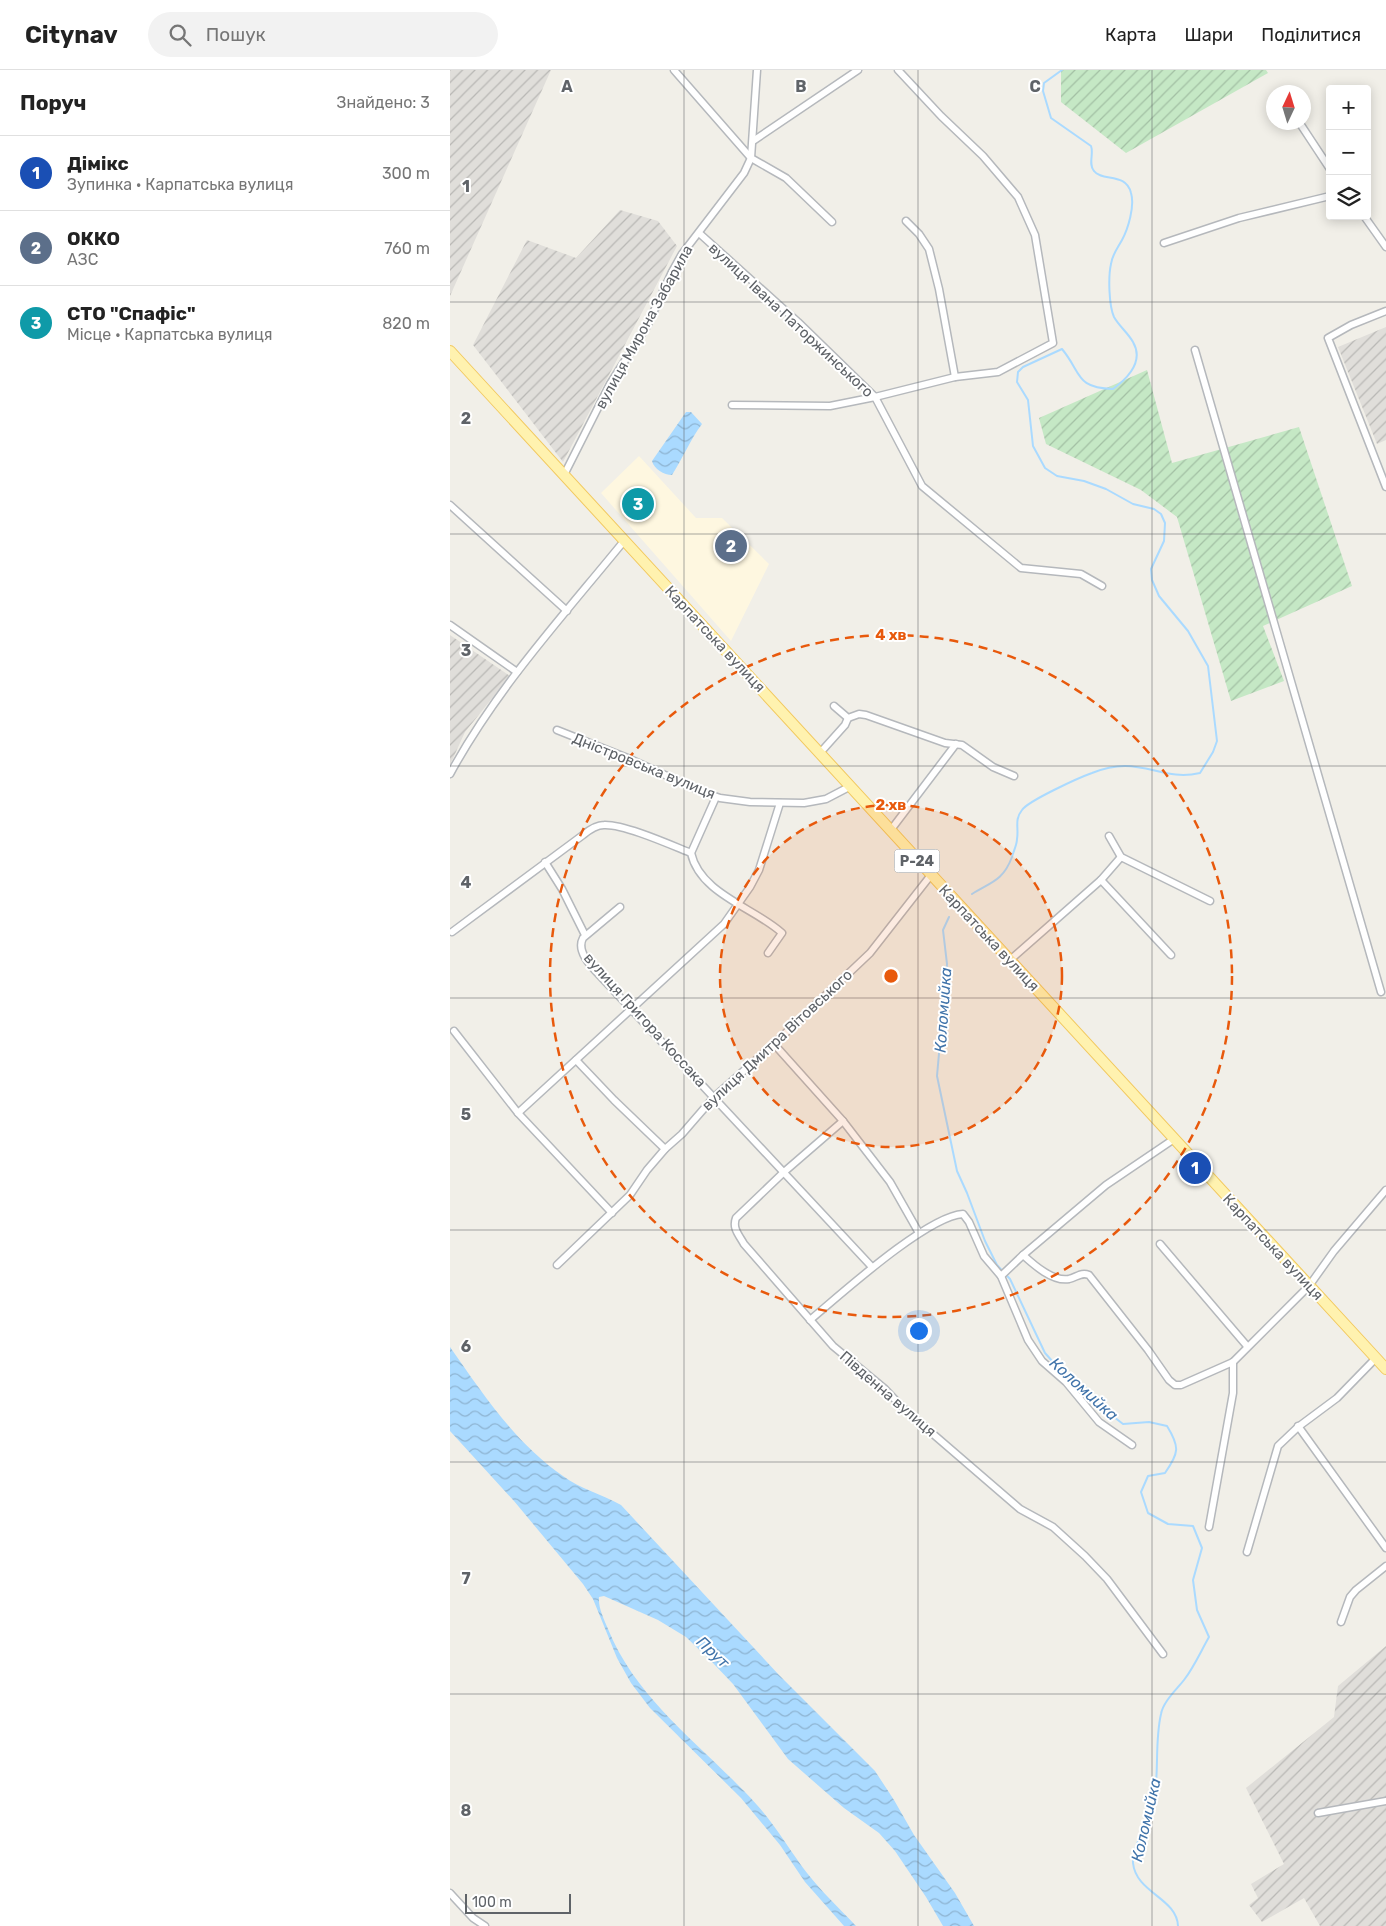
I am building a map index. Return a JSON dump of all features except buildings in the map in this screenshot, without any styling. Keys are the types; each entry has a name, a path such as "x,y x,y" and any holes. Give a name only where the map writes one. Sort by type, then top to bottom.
{"main road":[{"name":"Карпатська вулиця","path":"450,351 930,876 1010,960 1386,1369"}],"street":[{"path":"674,70 750,158 786,178 832,222"},
{"name":"вулиця Мирона Забарила","path":"564,475 610,384 648,326 682,254 741,177 750,158 753,141 757,70"},
{"path":"753,141 858,70"},
{"path":"732,406 830,406 955,377 998,372 1053,343 1035,235 1018,197 983,156 941,116 898,70"},
{"path":"1304,130 1326,163"},
{"path":"1164,243 1239,218 1326,197"},
{"path":"1367,220 1386,247"},
{"path":"906,221 919,234 929,249 939,289 955,377"},
{"name":"вулиця Івана Паторжинського","path":"699,233 798,322 875,397 922,486 1021,568 1081,574 1102,586"},
{"path":"1386,311 1351,325 1328,338 1386,487"},
{"path":"1195,350 1381,992"},
{"path":"450,505 567,611"},
{"path":"450,774 471,738 517,672 624,542"},
{"path":"450,625 517,672"},
{"path":"834,706 848,718"},
{"path":"819,754 845,725 848,718 859,714 967,748 992,767 1014,776"},
{"name":"Дністровська вулиця","path":"557,730 630,759 716,797 750,802 818,801 849,787"},
{"path":"890,831 956,744"},
{"path":"716,797 691,853 694,865 705,878 738,905 774,925 782,933 768,953"},
{"path":"518,1113 714,934 738,905 759,870 780,803"},
{"path":"452,932 545,862 590,830 602,825 619,827 691,853"},
{"path":"1109,836 1121,857 1210,901"},
{"path":"1010,960 1101,880 1121,857"},
{"path":"545,862 562,889 585,935"},
{"name":"вулиця Дмитра Вітовського","path":"557,1265 630,1195 647,1170 665,1149 682,1134 714,1097 774,1044 870,953 930,876"},
{"path":"1101,880 1171,955"},
{"name":"вулиця Григора Коссака","path":"620,907 585,935 580,944 584,956 872,1267"},
{"path":"454,1031 518,1113 612,1213"},
{"path":"774,1044 843,1121 894,1187 920,1233"},
{"path":"576,1060 665,1149"},
{"name":"Південна вулиця","path":"843,1121 784,1172 736,1218 734,1223 744,1244 833,1346 885,1389 904,1409 932,1431 1020,1509 1053,1527 1067,1538 1107,1579 1163,1654"},
{"path":"1004,1274 1023,1255 1106,1185 1174,1139"},
{"path":"1023,1255 1053,1276 1066,1279 1082,1274 1089,1275 1173,1384 1183,1384 1233,1362 1309,1286 1334,1251 1386,1190"},
{"path":"810,1320 872,1267 920,1233 944,1220 963,1214 969,1222 984,1256 1004,1274 1028,1340 1042,1360 1068,1384 1099,1422 1132,1445"},
{"path":"1160,1244 1247,1346"},
{"path":"1247,1552 1276,1450 1280,1442 1298,1426 1337,1398 1376,1358"},
{"path":"1209,1527 1233,1393 1233,1362"},
{"path":"1298,1426 1386,1548"},
{"path":"1341,1622 1350,1597 1386,1566"},
{"path":"1318,1813 1386,1801"},
{"path":"450,1893 473,1918 485,1926"}],"shaded area":[{"path":"450,70 551,70 450,296"},
{"path":"620,210 658,221 677,246 563,462 473,345 527,240 576,258"},
{"path":"1386,327 1386,440 1377,444 1338,347"},
{"path":"639,456 696,518 722,518 769,564 731,641 601,493"},
{"path":"450,635 510,676 465,732 450,765"},
{"path":"1386,1646 1386,1926 1320,1926 1304,1898 1262,1922 1249,1905 1258,1898 1251,1884 1284,1864 1246,1788 1334,1717 1338,1686"}],"green space":[{"path":"1061,70 1266,70 1268,73 1126,153 1061,102"},
{"path":"1147,370 1172,463 1299,427 1352,586 1263,626 1284,681 1231,701 1177,517 1141,490 1046,444 1039,418"}],"water":[{"path":"686,412 691,412 702,424 672,475 666,474 657,469 652,461"},
{"name":"Прут","path":"450,1347 501,1417 530,1449 570,1481 621,1505 779,1675 875,1771 914,1835 955,1893 974,1926 943,1926 895,1851 879,1833 844,1808 788,1759 733,1684 686,1637 658,1620 604,1596 599,1597 600,1609 608,1629 621,1655 637,1680 675,1723 757,1805 813,1880 856,1926 844,1926 805,1882 780,1845 741,1798 650,1708 631,1683 617,1658 593,1599 583,1584 514,1501 450,1431"}],"waterway":[{"name":"Коломийка","path":"972,894 996,880 1005,871 1016,844 1017,821 1022,810 1034,801 1076,780 1112,767 1144,768 1179,775 1200,773 1213,752 1217,741 1208,666 1188,631 1159,596 1152,580 1151,569 1164,541 1165,523 1161,514 1154,509 1133,504 1106,489 1084,481 1057,476 1045,468 1033,446 1028,400 1017,382 1018,372 1023,367 1062,349 1085,382 1092,386 1113,389 1129,374 1137,356 1133,342 1114,317 1111,306 1109,276 1115,252 1129,224 1132,204 1131,193 1124,182 1102,176 1094,171 1091,165 1091,146 1051,118 1043,91 1044,83 1062,70"},
{"name":"Коломийка","path":"949,917 943,930 947,964 937,1076 957,1171 985,1241 997,1265 1010,1279 1045,1353 1053,1362 1087,1389 1105,1410 1123,1424 1149,1422 1167,1426 1176,1445 1175,1455 1165,1473 1148,1476 1141,1492 1148,1513 1168,1524 1193,1526 1202,1548 1193,1580 1197,1610 1209,1637 1191,1670 1162,1710 1159,1725 1153,1806 1133,1856 1136,1873 1141,1882 1171,1909 1176,1916 1178,1926"}],"place":[{"name":"СТО \"Спафіс\"","path":"638,504"},
{"name":"ОККО","path":"731,546"},
{"name":"Дімікс","path":"1195,1168"}]}
